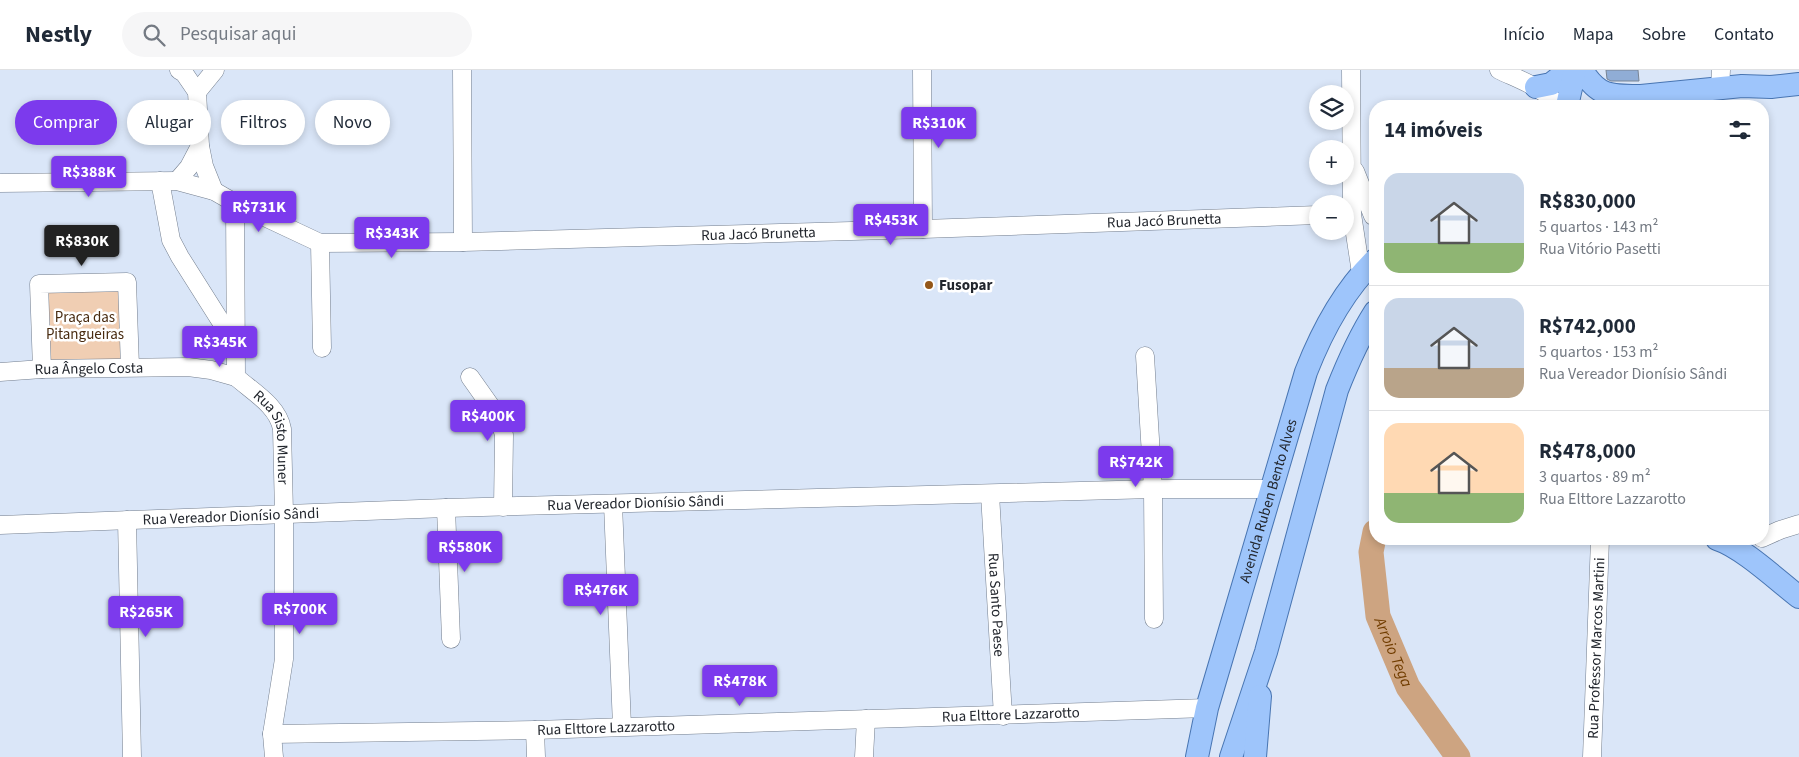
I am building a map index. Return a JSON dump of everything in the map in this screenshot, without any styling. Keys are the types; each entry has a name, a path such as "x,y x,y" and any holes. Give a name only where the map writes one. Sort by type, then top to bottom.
{"main road":[{"path":"1536,87 1551,84 1569,70"},
{"path":"1568,100 1575,70"},
{"path":"1582,70 1590,83 1604,93 1629,100"},
{"path":"1637,100 1780,70"},
{"path":"1728,81 1771,87 1799,84"},
{"name":"Avenida Ruben Bento Alves","path":"1197,757 1208,708 1306,372 1325,327 1339,304 1368,267"},
{"path":"1231,757 1266,652 1337,390 1349,357 1369,321"},
{"path":"1731,545 1799,597"},
{"path":"1255,757 1261,685 1266,652"},
{"path":"1185,757 1201,734"}],"street":[{"path":"179,70 184,73 197,92 200,146 204,166 214,191"},
{"path":"197,92 215,70"},
{"path":"462,70 463,242"},
{"path":"922,70 923,229"},
{"path":"1351,70 1351,140"},
{"path":"1498,70 1536,87 1554,100"},
{"path":"177,181 189,167 200,146"},
{"path":"1354,169 1369,205"},
{"name":"Rua Sisto Muner","path":"160,181 171,240 235,344"},
{"path":"0,183 177,181 214,191 235,203 320,243 322,348"},
{"name":"Rua Sisto Muner","path":"235,203 236,377 275,411 282,429 284,659 272,734 274,757"},
{"name":"Rua Jacó Brunetta","path":"320,243 463,242 923,229 1309,215"},
{"path":"1354,215 1369,216"},
{"path":"1354,230 1368,267"},
{"path":"42,369 39,284 127,282 130,367"},
{"path":"1145,356 1153,489 1154,619"},
{"name":"Rua Ângelo Costa","path":"0,372 42,369 188,367 211,370 236,377"},
{"path":"470,376 499,418 504,435 503,507"},
{"name":"Rua Vereador Dionísio Sândi","path":"0,525 446,508 1153,489 1272,489"},
{"name":"Rua Santo Paese","path":"990,494 1003,716"},
{"path":"613,504 622,726"},
{"path":"446,508 452,639"},
{"path":"127,520 132,757"},
{"path":"1769,535 1799,524"},
{"name":"Rua Professor Marcos Martini","path":"1592,757 1600,545"},
{"name":"Rua Elttore Lazzarotto","path":"272,734 535,730 1208,708"},
{"path":"864,757 866,719"},
{"path":"535,730 536,757"}],"green space":[{"name":"Praça das Pitangueiras","path":"127,282 130,367 42,369 39,284"}],"building":[{"path":"1606,70 1638,70 1639,81 1611,81 1607,79"}],"waterway":[{"name":"Arroio Tega","path":"1372,545 1371,552 1378,616 1408,687 1458,757"}],"place":[{"name":"Fusopar","path":"929,285"}]}
